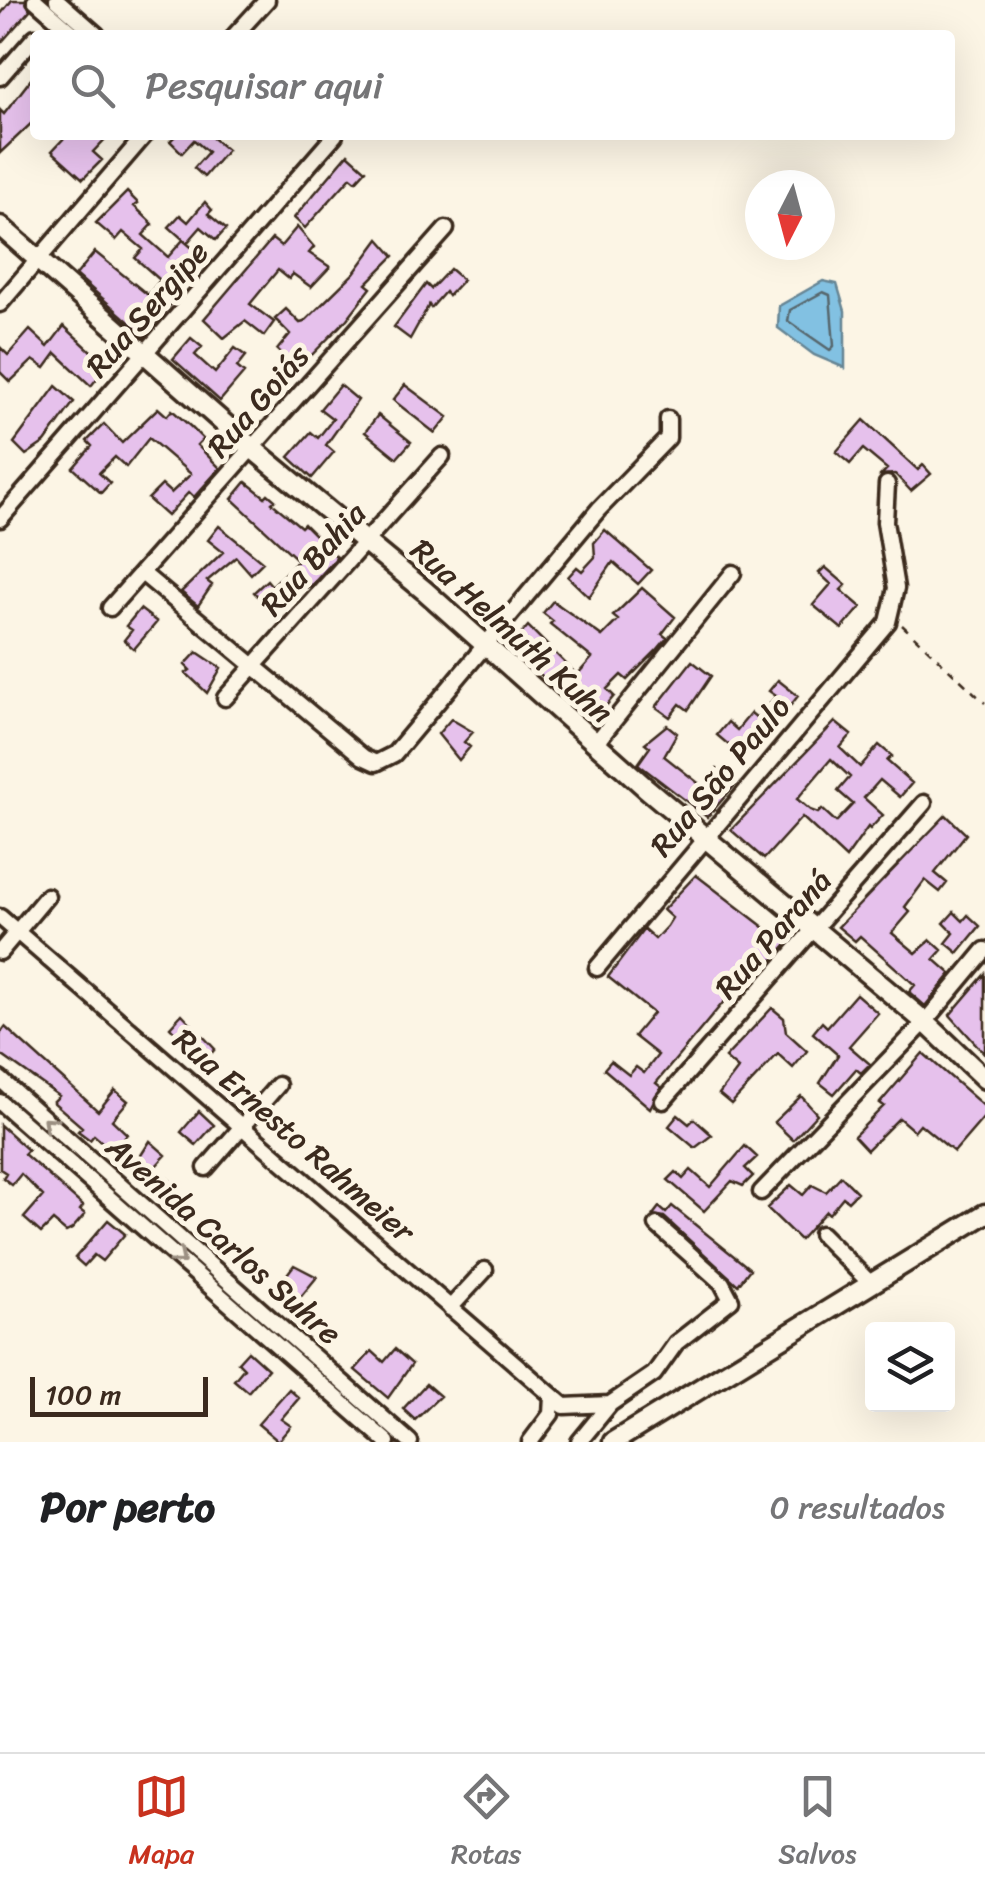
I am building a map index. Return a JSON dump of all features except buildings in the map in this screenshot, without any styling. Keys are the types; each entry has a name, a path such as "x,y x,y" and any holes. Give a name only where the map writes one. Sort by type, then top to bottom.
{"main road":[{"name":"Rua Helmuth Kuhn","path":"0,226 253,450 925,1022 985,1080"},
{"path":"613,1442 984,1214"}],"street":[{"path":"35,0 59,8 90,30"},
{"path":"240,30 268,0"},
{"path":"59,8 72,30"},
{"path":"41,30 59,8"},
{"path":"0,77 30,43"},
{"path":"0,304 141,140"},
{"name":"Rua Sergipe","path":"0,518 332,140"},
{"name":"Rua Goiás","path":"110,608 446,228"},
{"path":"142,572 253,668 362,756 376,763 394,754 599,508 668,438 668,419"},
{"name":"Rua Bahia","path":"225,698 442,456"},
{"path":"887,484 885,522 896,588 889,618"},
{"path":"595,744 733,573"},
{"name":"Rua São Paulo","path":"597,968 889,618"},
{"name":"Rua Paraná","path":"663,1101 924,803"},
{"path":"0,952 47,896"},
{"name":"Rua Ernesto Rahmeier","path":"0,917 552,1396"},
{"path":"762,1192 925,1022 985,950"},
{"name":"Avenida Carlos Suhre","path":"0,1079 410,1442"},
{"path":"206,1168 278,1085"},
{"name":"Avenida Carlos Suhre","path":"0,1102 387,1442"},
{"path":"147,1230 158,1217"},
{"path":"579,1442 610,1404 654,1374 676,1343 731,1300 722,1282 657,1225"},
{"path":"821,1234 871,1284"},
{"path":"450,1308 485,1270"},
{"path":"552,1396 564,1406 610,1404"},
{"path":"530,1442 551,1414 552,1396"}],"path":[{"path":"889,618 985,703"}],"water":[{"path":"823,281 837,284 845,311 845,368 814,355 778,328 779,306"}]}
